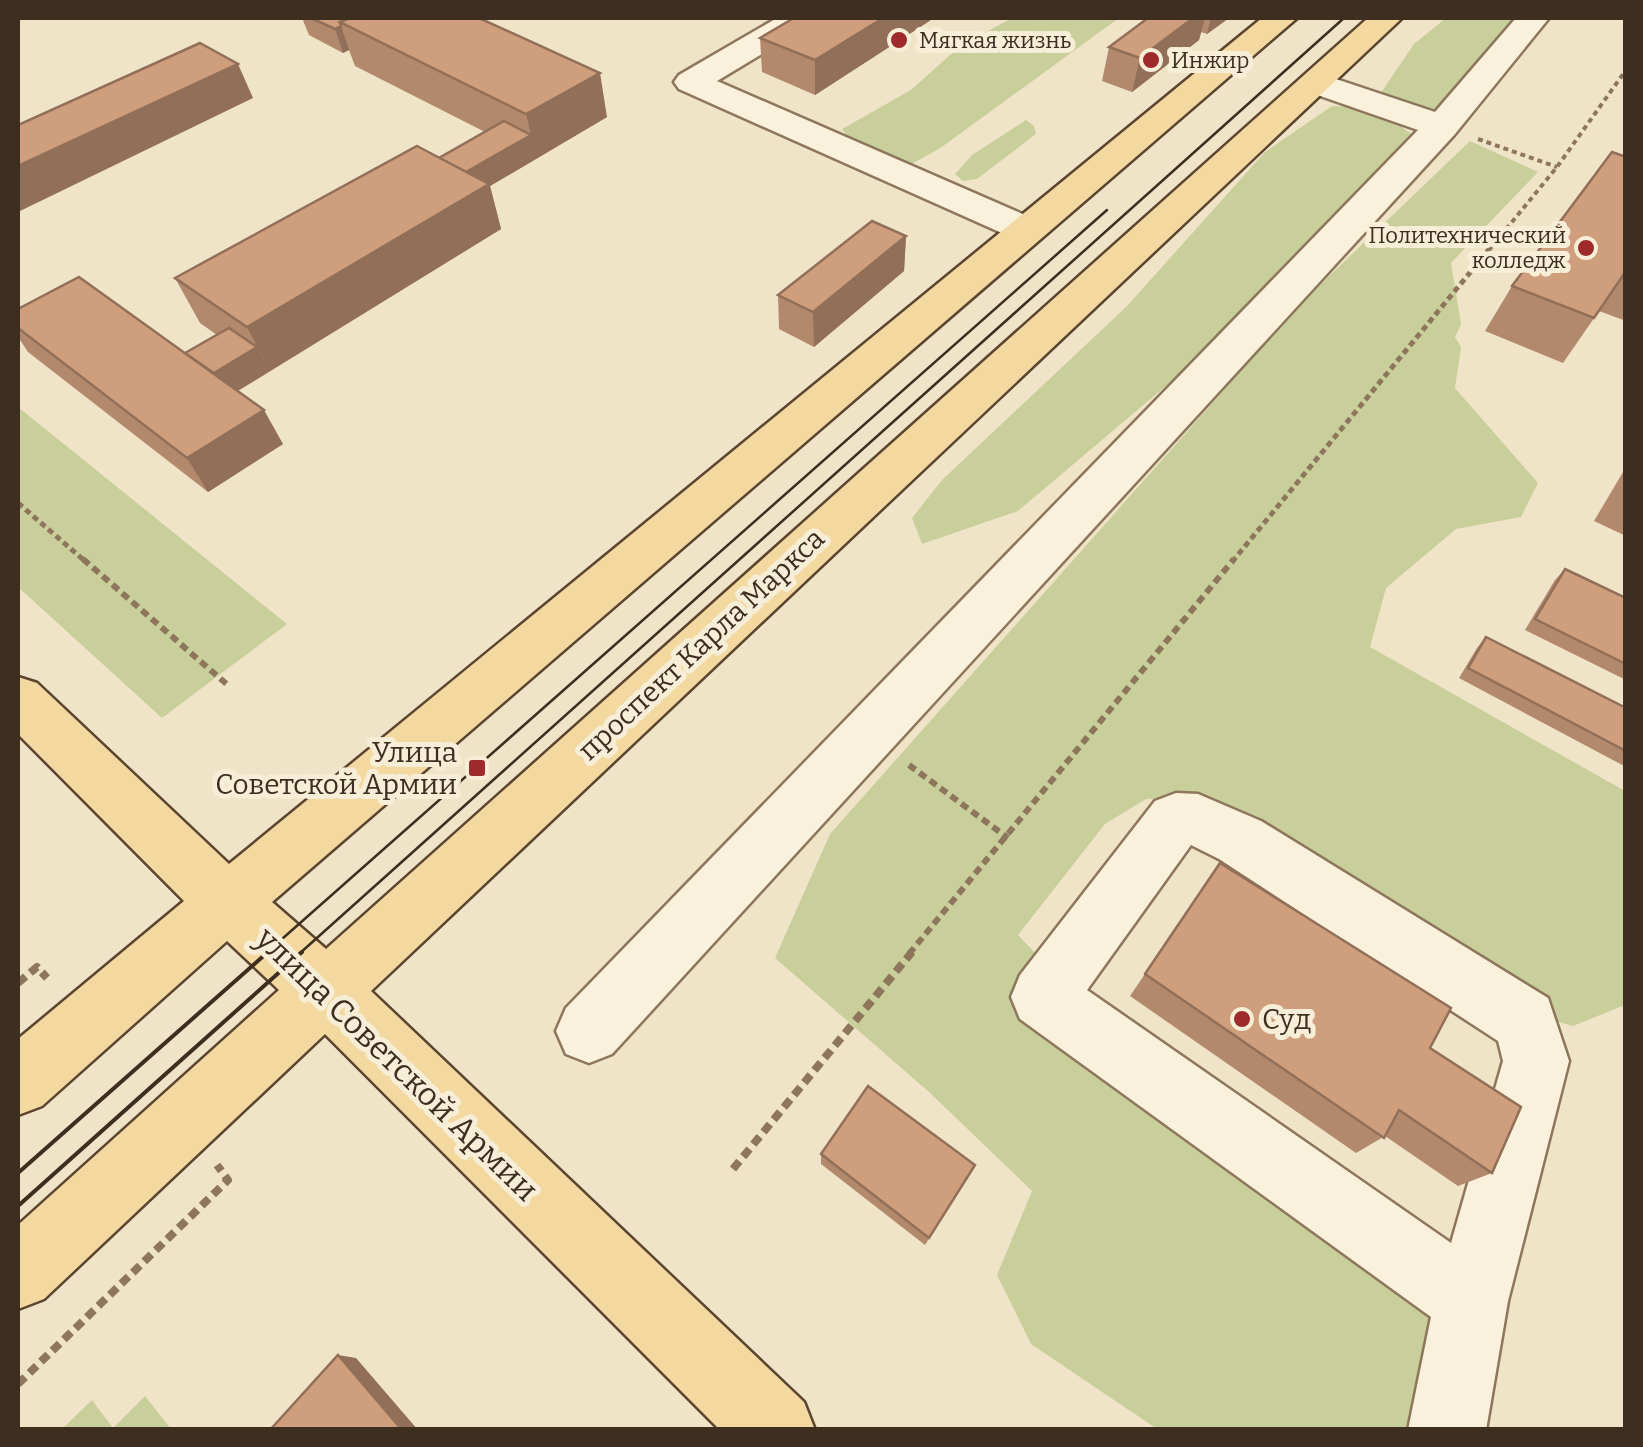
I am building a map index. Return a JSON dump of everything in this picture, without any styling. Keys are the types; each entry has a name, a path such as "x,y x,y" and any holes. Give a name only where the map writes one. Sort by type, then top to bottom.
{"main road":[{"path":"18,1082 1281,18"},
{"name":"проспект Карла Маркса","path":"18,1273 327,992 680,661 1318,84 1386,18"},
{"name":"улица Советской Армии","path":"21,707 327,992 776,1430"}],"lane":[{"path":"799,18 691,82 1027,230"},
{"path":"589,1032 1442,126 1532,18"},
{"path":"1318,84 1442,126"},
{"path":"1447,1430 1471,1301 1536,1060 1524,1021 1240,840 1198,820 1176,819 1043,997 1471,1301"}],"path":[{"path":"733,1169 1558,167 1626,70"},
{"path":"1442,126 1558,167"},
{"path":"18,503 230,687"},
{"path":"870,736 1008,838"},
{"path":"18,983 37,967 47,978"},
{"path":"18,1384 228,1180 217,1165"}],"green space":[{"path":"1012,18 1119,18 939,149 906,167 858,152 842,129 911,90 960,46"},
{"path":"1446,18 1523,18 1441,110 1416,113 1378,97 1414,44"},
{"path":"1332,106 1376,114 1415,137 1225,336 1018,511 922,544 912,518 942,480 1127,306 1265,152"},
{"path":"1026,120 1034,126 1036,134 977,179 963,181 955,174 972,155"},
{"path":"1470,141 1538,172 1451,263 1461,324 1455,337 1461,347 1455,388 1538,483 1521,517 1456,529 1386,588 1370,647 1625,791 1625,1005 1573,1026 1541,1017 1214,798 1146,799 1105,824 1018,935 1071,991 1427,1288 1479,1429 1157,1429 1031,1344 997,1275 1032,1191 929,1092 775,958 830,834 1303,301"},
{"path":"18,407 287,624 162,718 18,587"},
{"path":"145,1396 171,1429 62,1429 92,1400 113,1428"}],"building":[{"path":"311,18 350,18 335,29"},
{"path":"350,18 479,18 600,73 526,114 340,22"},
{"path":"794,18 883,18 815,60 760,38"},
{"path":"1148,18 1193,18 1140,58 1109,47"},
{"path":"200,43 238,64 18,166 18,125"},
{"path":"504,121 531,135 466,172 439,158"},
{"path":"417,146 489,184 247,327 175,278"},
{"name":"Политехнический колледж","path":"1612,152 1626,157 1626,271 1594,318 1512,286"},
{"path":"872,221 906,236 813,312 778,295"},
{"path":"79,277 264,410 187,458 18,328 18,309"},
{"path":"229,328 257,347 214,373 185,353"},
{"path":"1565,569 1626,598 1626,664 1535,619"},
{"path":"1486,637 1626,708 1626,751 1468,668"},
{"path":"1220,863 1451,1008 1430,1048 1521,1107 1492,1173 1399,1110 1384,1138 1145,974"},
{"path":"868,1086 975,1165 929,1238 821,1154"},
{"path":"338,1355 402,1430 270,1430"}],"tram line":[{"path":"299,954 1344,18"},
{"path":"265,954 1107,210"},
{"path":"18,1173 268,952"},
{"path":"18,1206 302,952"}],"place":[{"name":"Мягкая жизнь","path":"899,40"},
{"name":"Инжир","path":"1151,60"},
{"name":"Политехнический колледж","path":"1586,248"},
{"name":"Улица Советской Армии","path":"477,768"},
{"name":"Суд","path":"1242,1019"}]}
